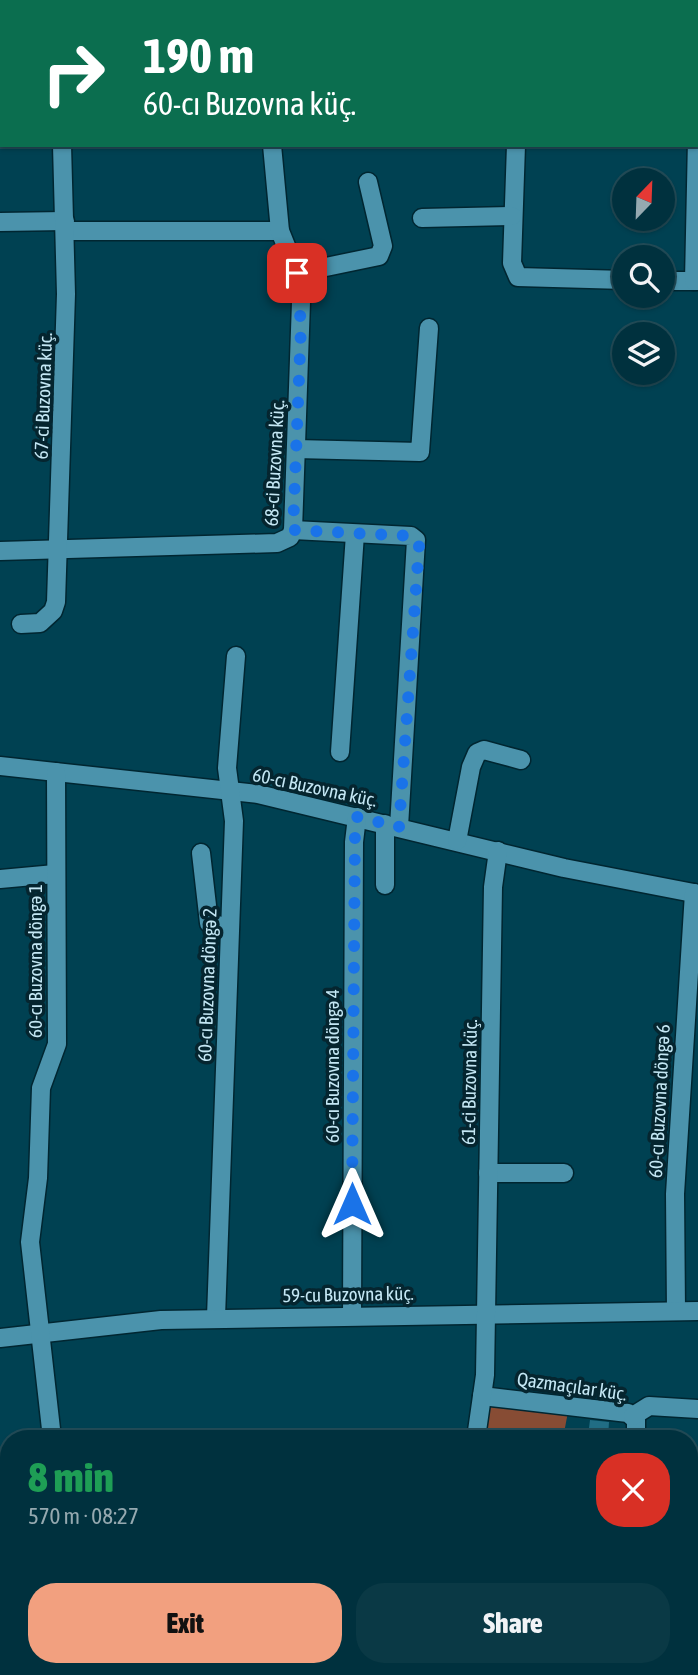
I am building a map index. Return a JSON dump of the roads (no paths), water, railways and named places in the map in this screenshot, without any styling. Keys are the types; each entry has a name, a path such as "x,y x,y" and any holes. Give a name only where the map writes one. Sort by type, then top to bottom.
{"street":[{"name":"67-ci Buzovna küç.","path":"21,624 40,623 53,611 56,602 65,349 62,147"},
{"name":"68-ci Buzovna küç.","path":"0,551 277,543 290,537 293,530 301,327 297,273 280,231 272,147"},
{"path":"516,147 512,263 518,277 612,280"},
{"path":"675,281 696,281 697,147"},
{"path":"297,273 379,257 383,246 369,182"},
{"path":"422,218 512,216"},
{"path":"0,222 280,231"},
{"path":"296,449 420,452 429,328"},
{"path":"293,530 411,536 419,546 385,885"},
{"path":"340,752 355,534"},
{"name":"60-cı Buzovna döngə 2","path":"216,1317 234,811 227,768 236,656"},
{"path":"457,841 471,767 477,753 484,750 521,760"},
{"name":"60-cı Buzovna küç.","path":"0,766 281,798 498,852 696,893"},
{"name":"60-cı Buzovna döngə 1","path":"51,1430 30,1242 38,1178 41,1088 57,1044 56,772"},
{"name":"60-cı Buzovna döngə 4","path":"352,1315 354,856 357,817"},
{"name":"61-ci Buzovna küç.","path":"477,1430 482,1396 486,1313 493,887 498,852"},
{"path":"201,853 209,923 230,928"},
{"path":"0,878 55,874"},
{"name":"60-cı Buzovna döngə 6","path":"676,1311 675,1194 696,893"},
{"path":"488,1172 564,1173"},
{"name":"59-cu Buzovna küç.","path":"0,1338 161,1320 216,1317 698,1311"},
{"name":"Qazmaçılar küç.","path":"482,1396 622,1412 633,1416 637,1430"},
{"path":"633,1416 649,1406 698,1409"}]}
